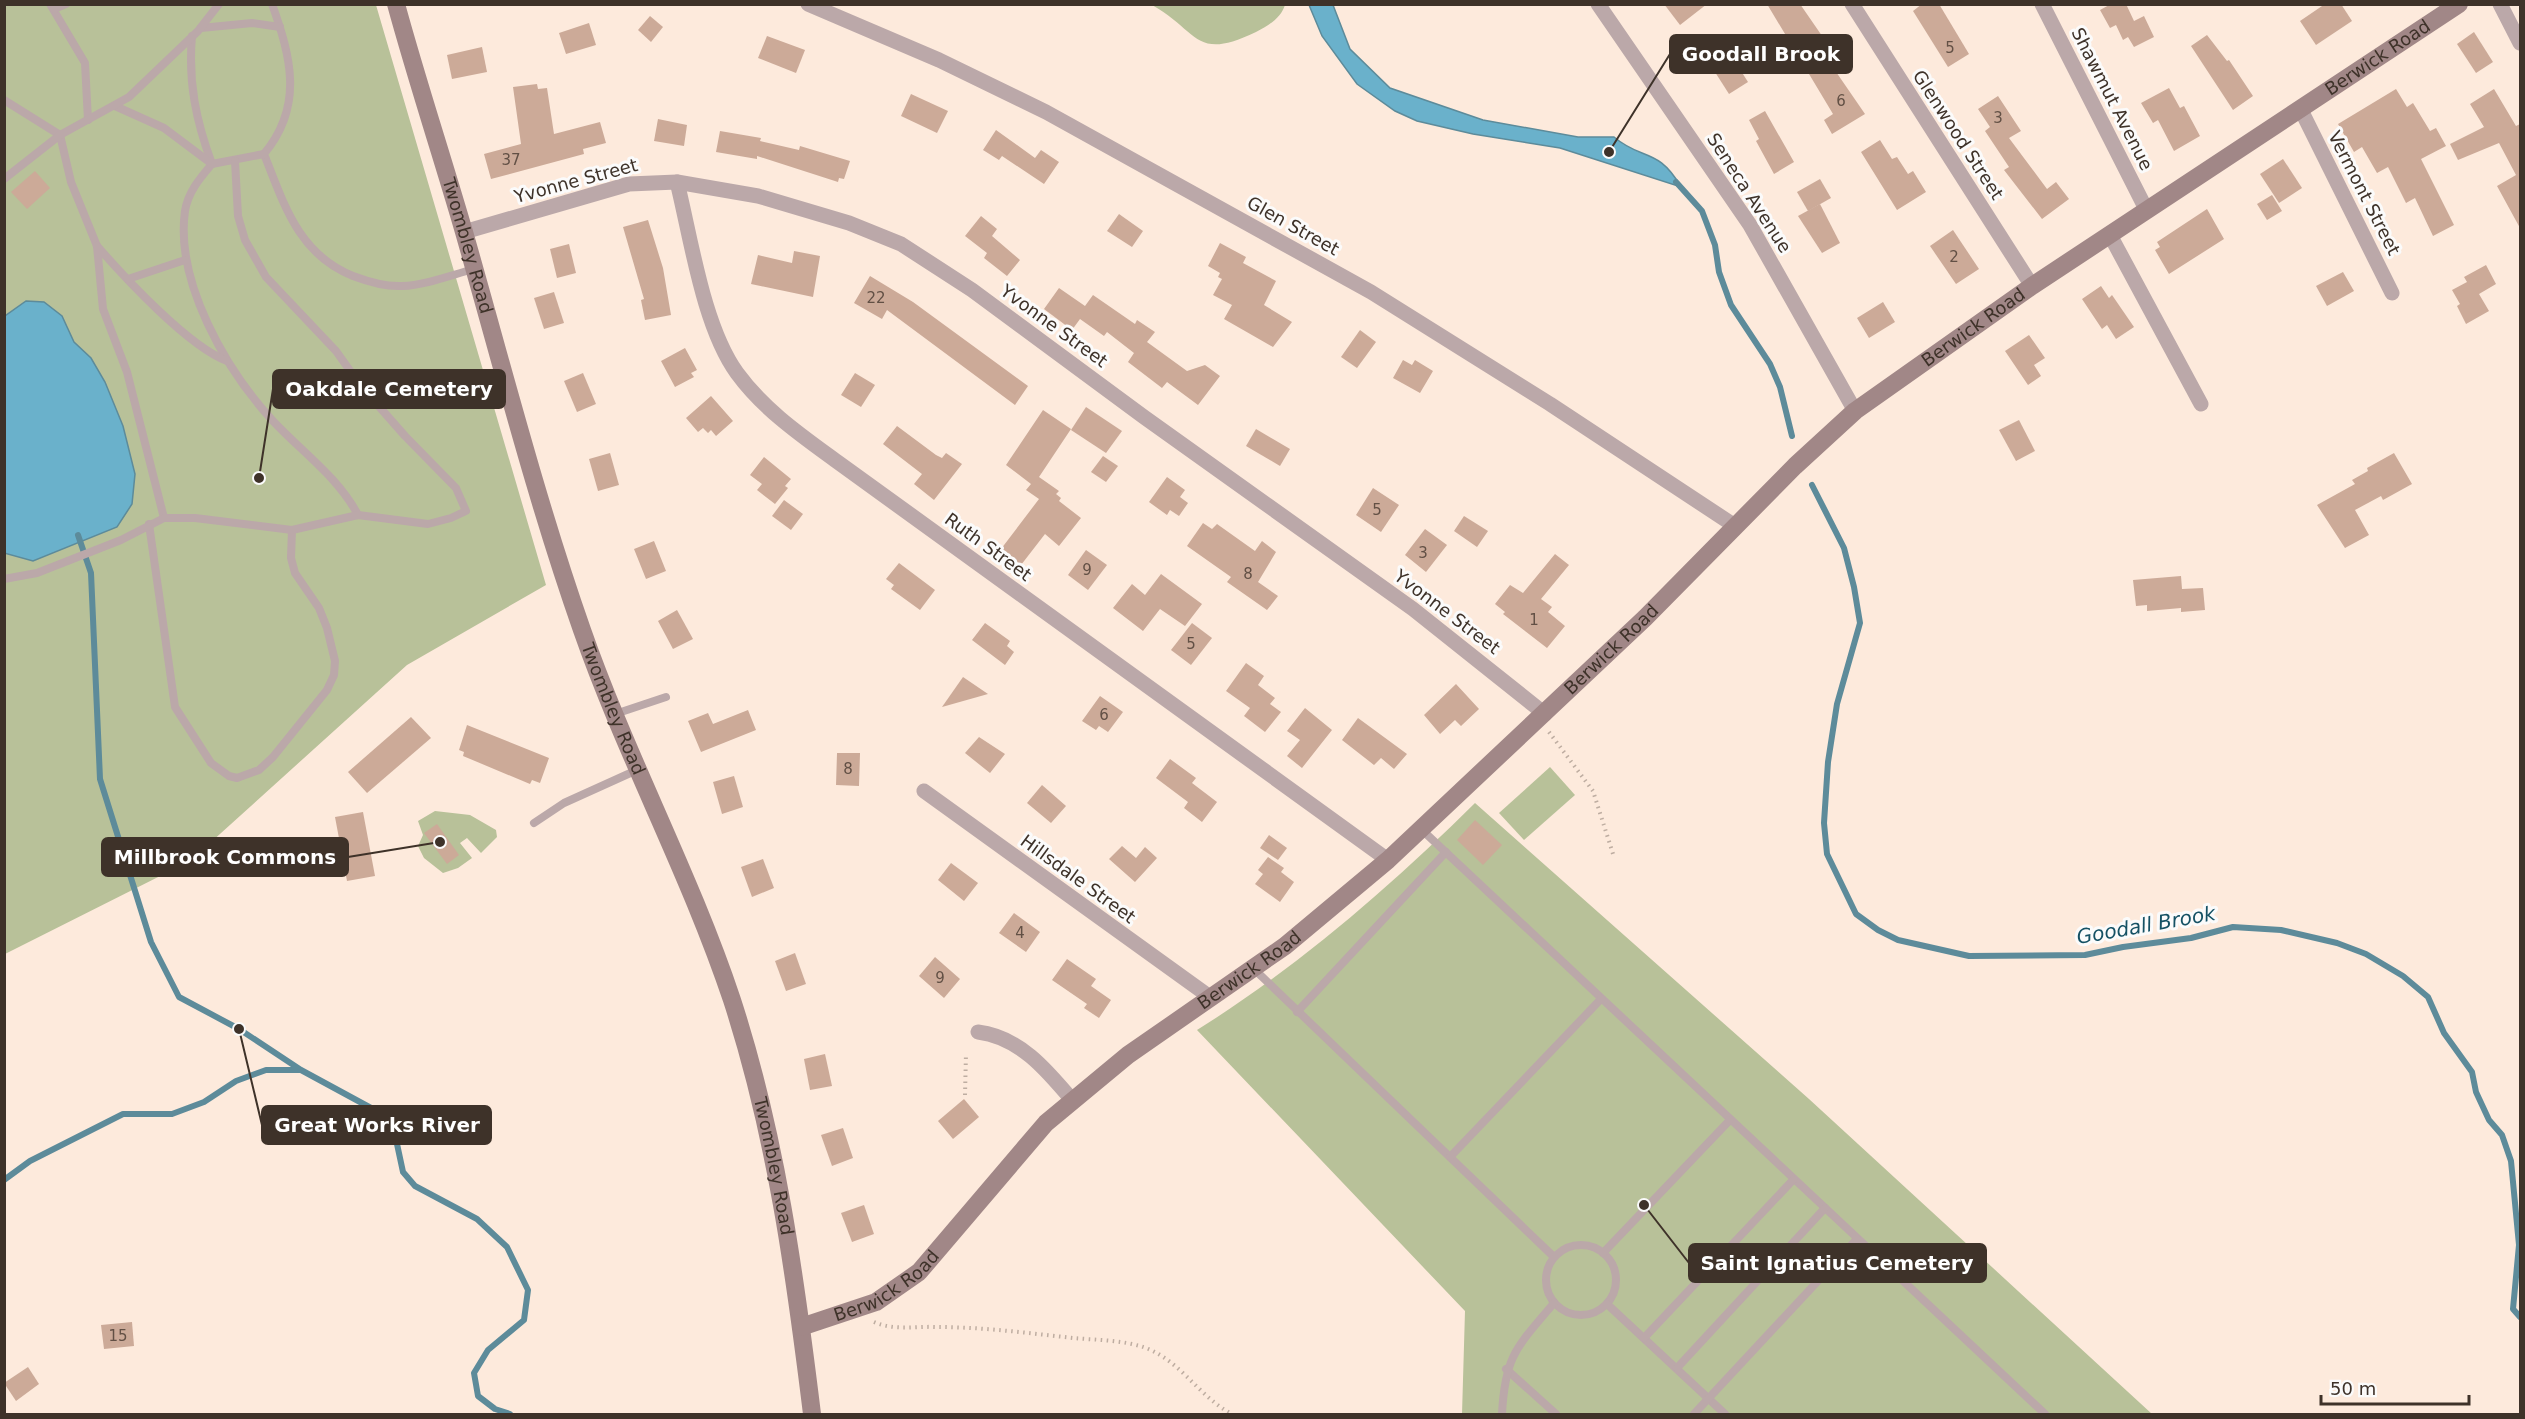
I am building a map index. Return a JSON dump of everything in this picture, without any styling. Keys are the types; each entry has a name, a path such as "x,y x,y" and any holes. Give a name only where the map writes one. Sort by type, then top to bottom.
{"street":[{"name":"Twombley Road","path":"396,4 557,554 587,646 700,912 739,1022 778,1179 812,1414"},
{"name":"Glen Street","path":"808,4 939,60 1046,112 1341,275 1550,404 1735,526"},
{"name":"Seneca Avenue","path":"1598,4 1750,225 1855,411"},
{"name":"Glenwood Street","path":"1852,4 2032,286"},
{"name":"Shawmut Avenue","path":"2042,4 2147,211"},
{"name":"Berwick Road","path":"801,1327 851,1313 885,1298 919,1272 1029,1142 1072,1100 1210,997 1254,969 1317,921 1388,860 1645,618 1735,526 1855,411 2032,286 2458,4"},
{"path":"2500,4 2520,43"},
{"name":"Vermont Street","path":"2301,110 2392,293"},
{"name":"Yvonne Street","path":"464,232 629,184 678,182 758,196 849,223 901,244 948,273 1144,417 1413,609 1541,717"},
{"name":"Ruth Street","path":"678,182 708,310 735,371 765,406 838,463 1388,860"},
{"path":"2110,235 2201,404"},
{"name":"Hillsdale Street","path":"924,791 1210,997"},
{"path":"978,1032 1003,1036 1011,1041 1046,1070 1072,1100"}],"lane":[{"path":"66,4 52,7 85,63 88,120"},
{"path":"4,179 60,135 129,97 201,28 219,4"},
{"path":"273,4 291,68 292,85 283,123 274,142 264,154 212,164 198,180 185,210 185,260 197,297 227,361 272,420 348,496 358,515"},
{"path":"201,28 252,23 280,27"},
{"path":"192,36 191,90 200,130 212,164"},
{"path":"4,100 60,135 71,182 97,246 103,309 127,372 164,518"},
{"path":"115,106 164,128 212,164"},
{"path":"264,154 290,221 301,238 327,264 368,282 390,286 405,286 474,269"},
{"path":"4,579 37,573 101,549 164,518 195,518 292,530 358,515 428,524 440,522 466,511 456,488 405,436 361,386 328,343 266,277 245,240 238,216 235,200 235,161"},
{"path":"97,246 192,341 212,356 227,361"},
{"path":"129,279 185,260"},
{"path":"149,524 175,707 211,763 229,776 237,778 259,771 273,757 327,690 334,675 334,661 327,628 318,608 295,573 291,558 292,530"},
{"path":"614,714 666,697"},
{"path":"534,823 564,803 639,770"},
{"path":"1420,829 2045,1414"},
{"path":"1297,1012 1446,852"},
{"path":"1254,969 1554,1257"},
{"path":"1450,1157 1601,999"},
{"path":"1603,1253 1729,1120"},
{"path":"1644,1338 1793,1180"},
{"path":"1677,1368 1825,1208"},
{"path":"1694,1414 1857,1239"},
{"path":"1587,1245 1603,1253 1611,1262 1616,1277 1616,1287 1607,1304 1583,1315 1569,1313 1554,1303 1546,1290 1544,1280 1554,1257 1561,1251 1587,1245"},
{"path":"1502,1414 1506,1369 1517,1348 1554,1303"},
{"path":"1607,1304 1725,1414"},
{"path":"1506,1369 1556,1414"}],"path":[{"path":"1541,717 1593,790 1614,857"},
{"path":"965,1095 966,1053"},
{"path":"851,1313 890,1328 937,1327 991,1330 1107,1341 1144,1348 1171,1361 1220,1408 1232,1414"}],"green space":[{"path":"5,5 376,5 546,585 407,665 190,861 5,954"},
{"path":"1152,5 1285,5 1277,18 1265,27 1236,41 1220,44 1198,40"},
{"path":"1550,767 1575,795 1524,840 1499,813"},
{"path":"1475,803 1809,1099 2152,1414 1462,1414 1465,1311 1197,1030 1307,953 1410,865"},
{"path":"435,811 470,815 496,830 497,837 481,853 467,838 460,843 472,858 458,868 443,873 424,858 418,846 423,835 418,821"}],"water":[{"path":"1309,5 1333,5 1350,49 1390,88 1483,120 1578,137 1614,137 1657,160 1673,174 1681,187 1560,148 1473,134 1417,121 1395,111 1357,84 1322,36"},
{"path":"26,301 44,302 62,316 74,342 91,358 105,382 123,426 135,474 132,504 117,527 33,561 4,553 5,316"}],"building":[{"path":"1664,4 1707,4 1680,25"},
{"path":"1767,4 1800,4 1829,46 1821,50 1865,114 1832,134 1824,120 1833,114"},
{"path":"1922,4 1939,4 1969,54 1948,67 1913,11"},
{"path":"2111,4 2126,4 2134,21 2144,16 2154,37 2134,47 2128,37 2123,40 2116,25 2110,28 2100,10"},
{"path":"2325,4 2341,4 2352,21 2316,45 2300,21"},
{"path":"650,16 663,27 651,42 638,30"},
{"path":"589,23 596,45 566,54 559,33"},
{"path":"2474,32 2493,62 2476,73 2457,44"},
{"path":"1718,35 1748,82 1729,94 1699,47"},
{"path":"2207,35 2227,61 2229,60 2253,96 2233,110 2191,46"},
{"path":"767,36 805,50 796,73 758,58"},
{"path":"482,47 487,72 452,79 447,55"},
{"path":"537,84 538,89 547,88 554,134 600,122 606,143 583,149 584,154 491,179 484,154 521,144 513,87"},
{"path":"2169,88 2180,108 2184,106 2200,136 2174,151 2158,120 2153,123 2141,103"},
{"path":"2396,89 2407,107 2413,103 2430,131 2436,128 2446,146 2421,159 2454,225 2433,236 2415,198 2406,203 2388,167 2377,173 2362,147 2354,152 2338,124"},
{"path":"2494,89 2516,126 2520,124 2520,228 2497,186 2516,175 2499,143 2458,160 2450,144 2484,127 2470,104"},
{"path":"911,94 948,111 937,133 901,116"},
{"path":"1998,96 2021,131 2009,138 2047,189 2056,182 2069,199 2042,219 2004,170 2009,167 1985,131 1990,127 1978,109"},
{"path":"1765,111 1794,162 1774,174 1756,141 1759,139 1749,120"},
{"path":"658,119 687,125 684,146 654,141"},
{"path":"996,130 1035,158 1041,150 1059,162 1044,184 1002,156 999,160 983,150"},
{"path":"720,131 761,138 760,141 799,150 800,146 850,161 844,179 839,178 838,182 757,156 757,159 716,152"},
{"path":"1880,140 1892,159 1897,157 1908,174 1913,171 1926,192 1897,210 1861,152"},
{"path":"2283,159 2302,188 2279,203 2260,174"},
{"path":"35,171 50,188 27,209 11,192"},
{"path":"1820,179 1831,198 1808,211 1797,192"},
{"path":"2272,195 2282,211 2267,220 2257,204"},
{"path":"1820,204 1840,243 1822,253 1798,216"},
{"path":"2207,209 2224,239 2169,274 2155,250 2160,247 2157,242"},
{"path":"1119,214 1143,231 1132,247 1107,231"},
{"path":"981,216 997,229 992,236 1020,260 1007,276 984,258 987,253 965,236"},
{"path":"648,220 663,268 671,315 645,320 641,300 644,299 623,227"},
{"path":"1953,230 1979,269 1956,284 1930,246"},
{"path":"1220,243 1246,257 1243,263 1276,281 1264,305 1292,322 1273,347 1224,319 1232,305 1213,295 1222,279 1218,277 1220,273 1208,266"},
{"path":"569,244 576,273 557,278 550,249"},
{"path":"794,251 820,256 813,297 751,284 758,255 792,263"},
{"path":"2486,265 2496,284 2479,294 2489,311 2466,324 2457,306 2460,304 2452,290 2467,282 2464,277"},
{"path":"2343,272 2354,291 2327,306 2316,286"},
{"path":"870,276 913,302 1028,386 1015,405 887,310 882,319 854,303"},
{"path":"2101,286 2109,298 2112,295 2134,327 2116,339 2107,325 2102,329 2082,299"},
{"path":"1059,288 1085,306 1093,295 1135,324 1137,320 1155,332 1147,342 1187,371 1205,365 1220,376 1198,405 1167,382 1162,388 1128,362 1134,353 1107,332 1104,336 1080,319 1072,330 1044,309"},
{"path":"554,292 564,323 544,329 534,298"},
{"path":"1883,302 1895,322 1869,338 1857,318"},
{"path":"1360,330 1376,342 1357,368 1341,357"},
{"path":"2029,335 2045,358 2034,365 2041,376 2028,385 2005,351"},
{"path":"685,348 697,370 691,373 694,377 675,387 661,361"},
{"path":"1403,360 1412,365 1415,360 1433,371 1420,393 1393,378"},
{"path":"583,373 596,404 577,412 564,381"},
{"path":"855,373 875,385 861,407 841,395"},
{"path":"711,396 733,421 716,436 711,430 708,433 703,428 698,432 686,418"},
{"path":"1086,407 1122,431 1106,453 1071,430"},
{"path":"1043,410 1071,429 1039,477 1059,491 1056,494 1061,498 1059,501 1081,518 1059,546 1045,534 1021,565 1001,549 1039,499 1026,490 1031,484 1006,465"},
{"path":"2019,420 2035,451 2016,461 1999,430"},
{"path":"897,426 936,455 942,458 946,453 962,464 934,500 914,484 922,474 883,444"},
{"path":"1256,429 1290,449 1280,466 1246,446"},
{"path":"610,453 619,485 598,491 589,459"},
{"path":"2394,453 2412,484 2383,500 2381,496 2355,510 2369,535 2345,548 2317,505 2355,484 2352,480 2368,471 2367,468"},
{"path":"1103,456 1118,466 1106,482 1091,472"},
{"path":"764,457 791,479 785,486 788,488 775,504 757,490 762,484 750,475"},
{"path":"1167,477 1185,490 1180,497 1188,503 1179,516 1170,510 1167,515 1149,502"},
{"path":"1373,488 1399,505 1381,532 1356,515"},
{"path":"784,500 803,514 791,530 772,516"},
{"path":"1464,516 1488,531 1477,547 1454,531"},
{"path":"1203,523 1212,529 1217,524 1255,551 1262,541 1276,552 1258,582 1278,596 1267,610 1227,582 1231,577 1187,546"},
{"path":"1425,529 1447,545 1426,572 1405,555"},
{"path":"654,541 666,571 646,579 634,549"},
{"path":"1086,550 1107,565 1088,590 1068,575"},
{"path":"1555,554 1569,565 1541,599 1552,607 1548,612 1565,626 1547,648 1503,614 1505,612 1495,604 1510,585 1523,593"},
{"path":"899,563 935,590 920,610 891,589 894,585 886,579"},
{"path":"1161,574 1202,604 1185,626 1160,609 1143,631 1113,608 1132,584 1145,595"},
{"path":"2181,576 2182,589 2203,588 2205,610 2181,612 2181,608 2147,611 2147,605 2136,606 2133,580"},
{"path":"677,610 693,639 673,649 658,621"},
{"path":"985,623 1010,641 1007,646 1014,652 1005,665 972,640"},
{"path":"1192,623 1212,638 1191,665 1171,650"},
{"path":"1246,663 1264,676 1258,685 1275,698 1270,704 1281,712 1265,732 1244,716 1250,708 1226,691"},
{"path":"963,677 988,694 942,707"},
{"path":"1456,684 1479,709 1461,726 1455,720 1440,734 1424,715"},
{"path":"1100,696 1123,712 1108,732 1099,726 1096,730 1082,721"},
{"path":"1305,708 1332,730 1302,768 1287,756 1300,740 1287,731"},
{"path":"748,710 756,730 701,752 688,721 708,713 713,724"},
{"path":"411,717 431,738 367,793 348,772"},
{"path":"1358,718 1407,754 1394,769 1381,758 1374,765 1342,740"},
{"path":"467,725 549,758 540,783 532,780 530,784 463,756 464,752 459,750"},
{"path":"979,737 1005,754 990,773 965,753"},
{"path":"837,753 860,753 859,786 836,785"},
{"path":"1170,759 1196,778 1192,783 1217,802 1202,822 1184,808 1188,802 1156,778"},
{"path":"734,776 743,807 722,814 713,782"},
{"path":"1042,785 1066,806 1051,823 1027,803"},
{"path":"363,812 375,876 347,881 335,817"},
{"path":"1475,820 1502,845 1483,865 1457,840"},
{"path":"437,824 459,855 447,864 424,833"},
{"path":"1269,835 1287,848 1278,860 1260,848"},
{"path":"1122,846 1136,858 1145,847 1157,858 1135,882 1109,859"},
{"path":"1268,857 1284,868 1281,872 1294,882 1280,902 1255,884 1263,874 1258,870"},
{"path":"763,859 774,888 752,897 741,867"},
{"path":"951,863 978,883 964,901 938,880"},
{"path":"1014,913 1040,932 1026,952 999,933"},
{"path":"795,953 806,984 786,991 775,961"},
{"path":"935,957 960,979 944,998 919,976"},
{"path":"1067,959 1096,979 1091,986 1111,1000 1099,1018 1084,1008 1087,1004 1052,980"},
{"path":"825,1054 832,1086 810,1090 804,1059"},
{"path":"964,1099 979,1117 953,1139 938,1121"},
{"path":"843,1128 853,1158 832,1166 821,1135"},
{"path":"864,1205 874,1234 852,1242 841,1213"},
{"path":"132,1322 134,1346 104,1349 101,1325"},
{"path":"28,1367 39,1384 16,1401 4,1383"}],"waterway":[{"name":"Goodall Brook","path":"1676,182 1702,211 1715,245 1719,272 1731,305 1770,364 1780,387 1792,436"},
{"name":"Goodall Brook","path":"1812,485 1844,548 1860,623 1837,704 1828,762 1824,823 1827,854 1856,914 1878,930 1898,940 1969,956 2085,955 2123,947 2191,938 2233,927 2281,930 2337,943 2366,954 2403,976 2428,997 2444,1033 2472,1072 2476,1092 2489,1120 2502,1135 2511,1161 2519,1245 2513,1309 2520,1317"},
{"path":"78,535 91,573 100,779 151,942 179,997 239,1029 301,1070 384,1115 397,1144 403,1172 415,1186 477,1219 507,1247 528,1290 524,1320 488,1350 474,1373 478,1396 495,1409 510,1414"},
{"path":"4,1180 30,1161 123,1114 172,1114 204,1102 236,1081 266,1070 300,1070"}],"place":[{"name":"Goodall Brook","path":"1609,152"},
{"name":"Oakdale Cemetery","path":"259,478"},
{"name":"Millbrook Commons","path":"440,842"},
{"name":"Great Works River","path":"239,1029"},
{"name":"Saint Ignatius Cemetery","path":"1644,1205"}]}
